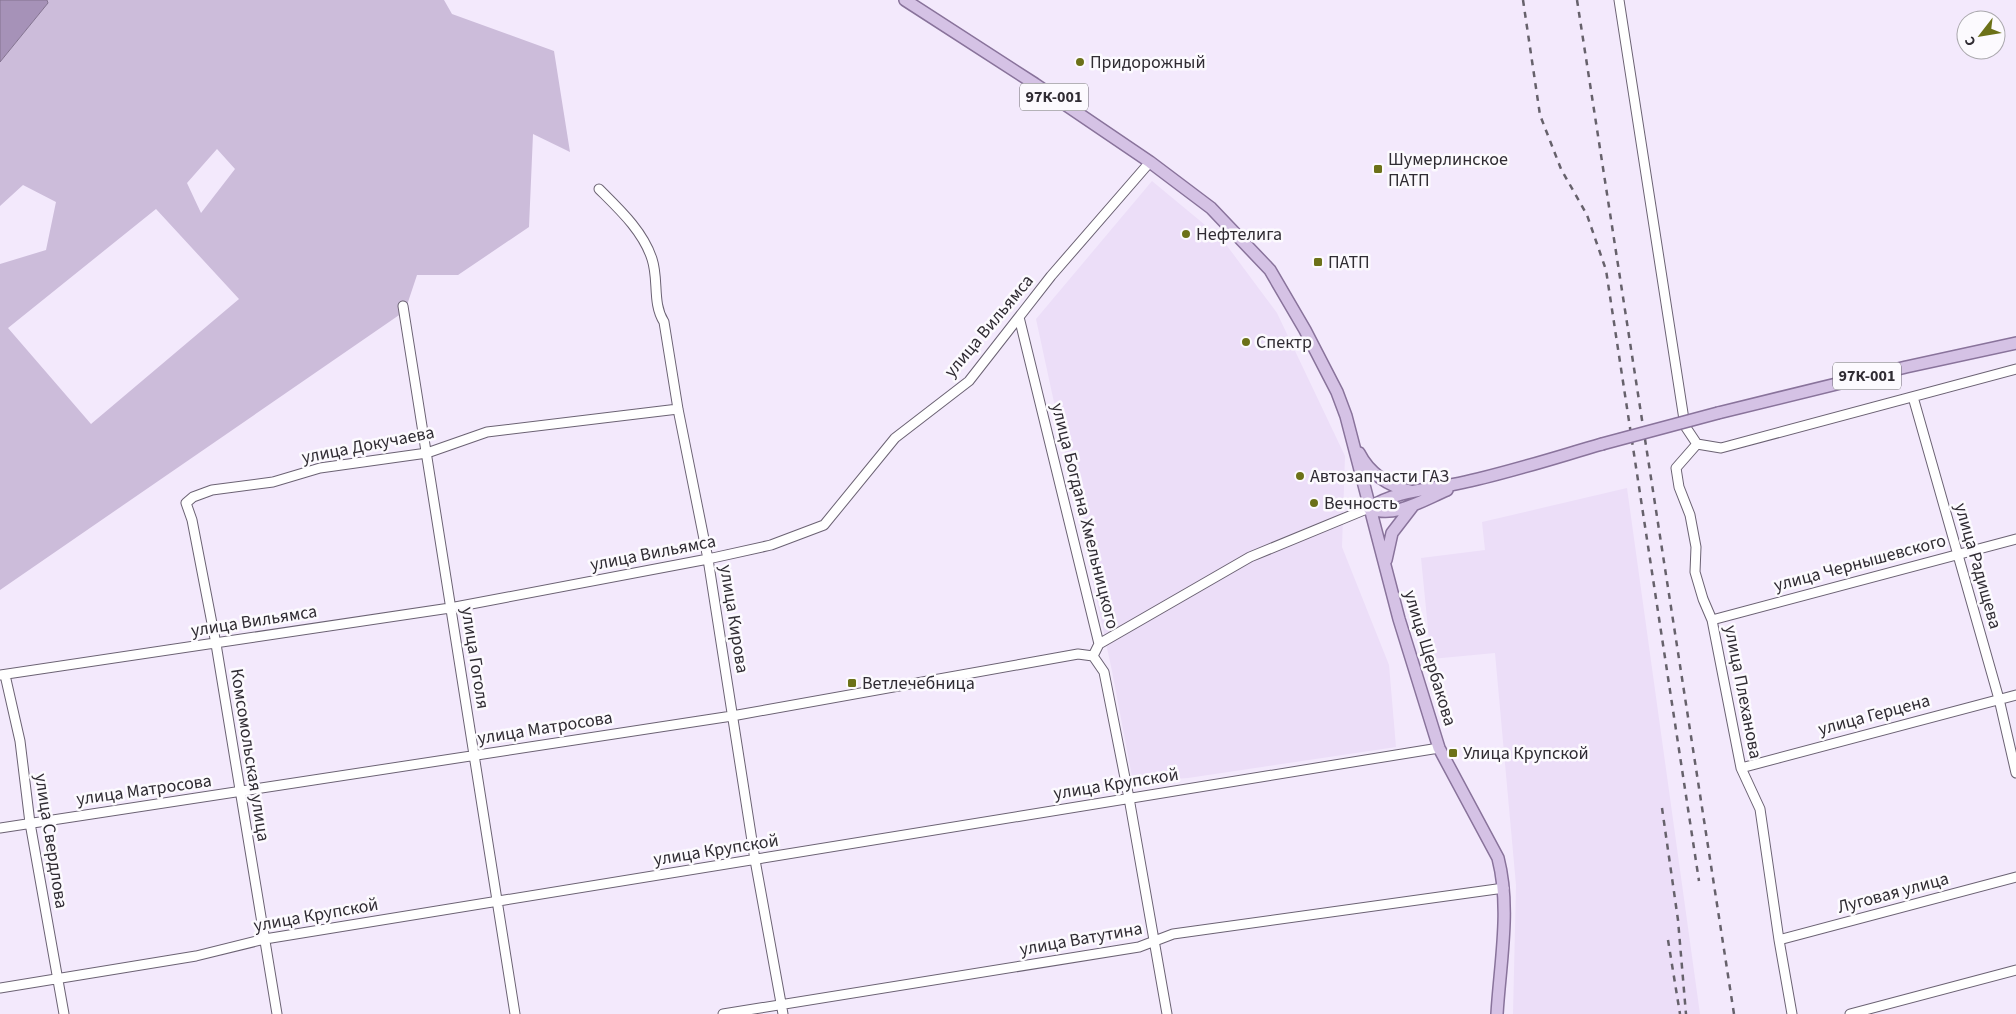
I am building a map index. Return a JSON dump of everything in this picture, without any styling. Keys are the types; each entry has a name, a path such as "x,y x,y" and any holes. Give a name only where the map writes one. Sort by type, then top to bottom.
{"main road":[{"name":"97К-001","path":"905,0 1035,84 1150,162 1211,208 1270,270 1293,307 1336,392 1360,456 1378,476 1398,488 1412,491"},
{"name":"97К-001","path":"1369,508 1383,500 1412,491 1465,482 1718,413 2016,342"},
{"name":"97К-001","path":"1354,443 1369,508"},
{"name":"97К-001","path":"1369,508 1378,512 1389,512 1465,482"},
{"path":"1386,572 1386,555 1392,532 1409,509 1419,501"},
{"name":"улица Щербакова","path":"1369,508 1386,572 1439,748 1498,858 1504,888 1497,1014"}],"street":[{"path":"1619,0 1685,426 1697,444 1721,448 2016,369"},
{"name":"улица Вильямса","path":"3,675 450,608 708,560 771,545 824,525 895,438 969,381 1051,276 1150,162"},
{"name":"улица Кирова","path":"599,189 633,225 652,259 657,310 664,322 678,409 708,560 755,860 782,1009"},
{"name":"улица Гоголя","path":"403,306 515,1014"},
{"name":"улица Богдана Хмельницкого","path":"1019,317 1099,644 1093,656"},
{"name":"улица Радищева","path":"1913,397 1999,699 2016,773"},
{"name":"улица Докучаева","path":"186,503 193,497 212,490 273,482 320,468 427,453 487,432 678,409"},
{"name":"улица Плеханова","path":"1697,444 1676,468 1678,486 1690,515 1696,547 1695,572 1712,620 1741,768 1760,809 1778,940 1792,1014"},
{"name":"Комсомольская улица","path":"186,503 192,520 216,644 277,1014"},
{"path":"1099,644 1250,557 1369,508"},
{"name":"улица Чернышевского","path":"1712,620 2016,539"},
{"name":"улица Матросова","path":"0,828 732,716 1078,654 1093,656"},
{"path":"1093,656 1104,672 1156,941 1168,1014"},
{"name":"улица Свердлова","path":"3,675 20,741 30,823 64,1014"},
{"name":"улица Герцена","path":"1741,768 2016,695"},
{"name":"улица Крупской","path":"0,988 196,956 265,939 1439,748"},
{"name":"Луговая улица","path":"1778,940 2016,877"},
{"name":"улица Ватутина","path":"723,1014 782,1009 1139,947 1173,934 1504,888"},
{"path":"1850,1014 2016,970"}],"shaded area":[{"path":"0,0 47,0 48,3 0,62"},
{"path":"47,0 444,0 452,14 554,51 570,152 533,134 529,227 458,275 417,275 405,311 0,590 0,264 46,250 56,202 23,185 0,206 0,62 48,3","holes":["217,149 235,169 201,213 187,183","156,209 239,299 91,424 8,328"]},
{"path":"1152,181 1222,239 1277,313 1345,456 1342,547 1389,665 1396,747 1188,778 1133,782 1112,671 1036,319"},
{"path":"1627,488 1700,1014 1513,1014 1516,885 1495,653 1431,659 1421,558 1485,550 1482,522"}],"railway":[{"path":"1523,0 1540,115 1561,169 1587,215 1606,270 1699,881"},
{"path":"1577,0 1734,1014"},
{"path":"1662,808 1678,920 1686,1014"},
{"path":"1668,940 1680,1014"}],"place":[{"name":"Придорожный","path":"1080,62"},
{"name":"Шумерлинское ПАТП","path":"1378,169"},
{"name":"Нефтелига","path":"1186,234"},
{"name":"ПАТП","path":"1318,262"},
{"name":"Спектр","path":"1246,342"},
{"name":"Автозапчасти ГАЗ","path":"1300,476"},
{"name":"Вечность","path":"1314,503"},
{"name":"Ветлечебница","path":"852,683"},
{"name":"Улица Крупской","path":"1453,753"}]}
